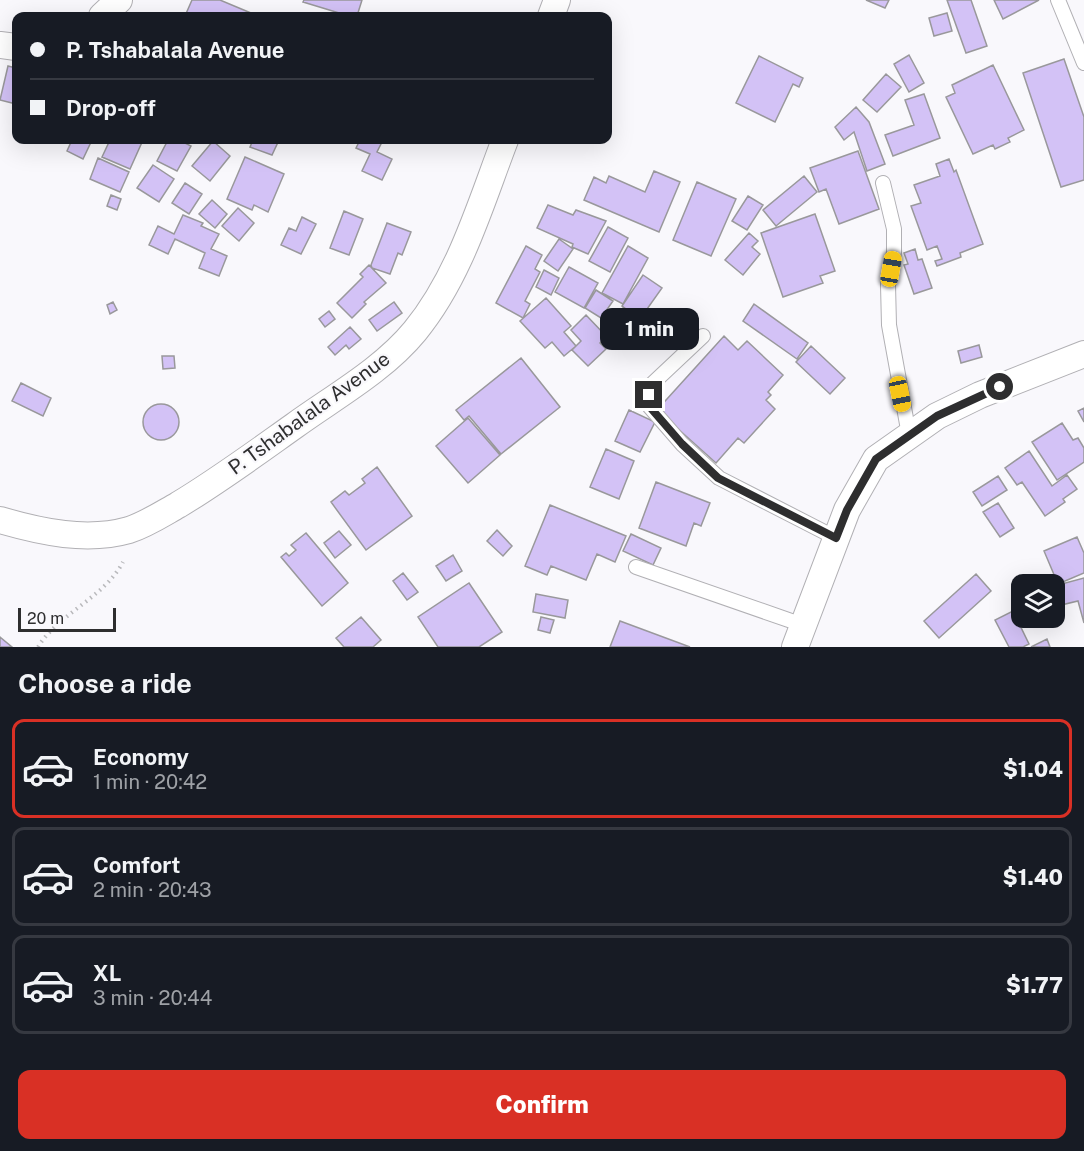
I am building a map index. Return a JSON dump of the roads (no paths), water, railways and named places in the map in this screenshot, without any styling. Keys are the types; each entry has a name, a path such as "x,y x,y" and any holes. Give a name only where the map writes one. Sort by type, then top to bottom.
{"street":[{"path":"106,12 119,0"},
{"name":"P. Tshabalala Avenue","path":"0,520 37,531 72,534 110,534 130,530 153,520 218,481 384,362 414,332 461,257 503,144"},
{"path":"799,636 847,510 876,459 937,416 980,395 1084,354"}],"lane":[{"path":"1058,0 1084,63"},
{"path":"883,183 894,229 894,252 888,285 889,325 909,435"},
{"path":"703,336 652,384 649,406 682,444 718,478 836,538"},
{"path":"636,567 799,636"}]}
